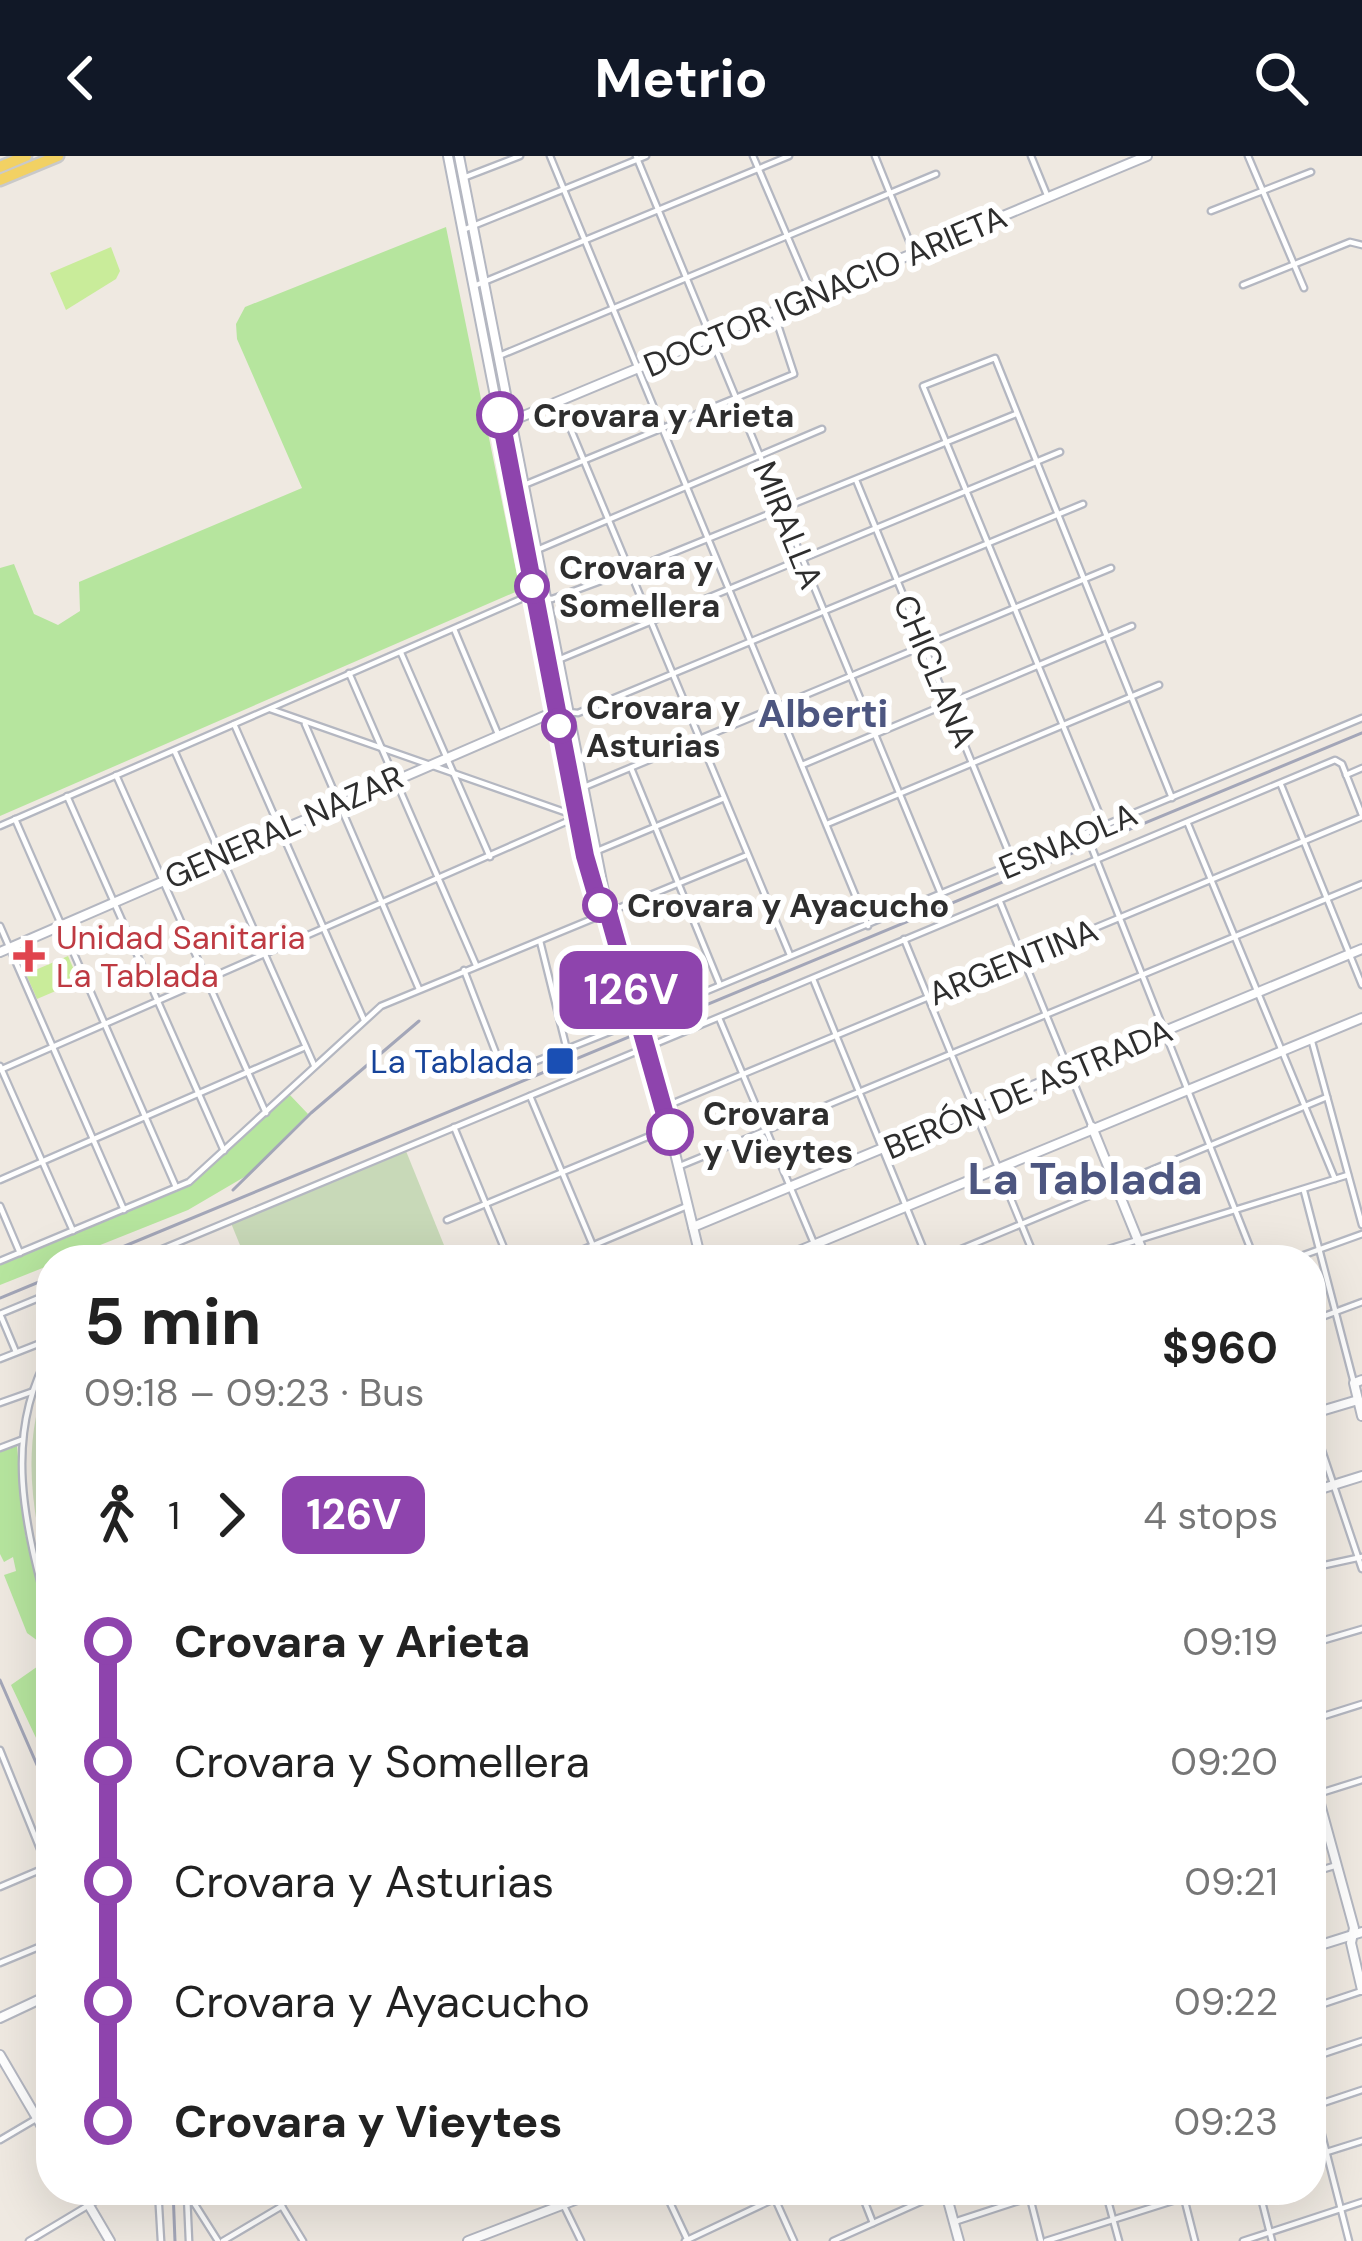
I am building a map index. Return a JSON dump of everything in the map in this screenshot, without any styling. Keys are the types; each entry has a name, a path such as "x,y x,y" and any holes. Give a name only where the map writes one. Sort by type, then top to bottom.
{"main road":[{"path":"0,180 58,156"},
{"path":"0,166 18,158"}],"street":[{"path":"448,156 468,229 507,423 577,817 599,904 608,912"},
{"path":"459,156 468,229"},
{"path":"463,178 520,156"},
{"path":"550,156 868,926"},
{"path":"468,229 646,156"},
{"path":"753,156 813,296"},
{"path":"479,285 789,156"},
{"path":"875,156 914,254"},
{"path":"1031,156 1048,197"},
{"name":"DOCTOR IGNACIO ARIETA","path":"507,423 1147,156"},
{"path":"1248,156 1304,288"},
{"name":"MIRALLA","path":"637,158 941,894"},
{"path":"1211,211 1311,172"},
{"path":"499,356 936,174"},
{"path":"1244,285 1350,242 1362,245"},
{"path":"479,285 499,356 507,423 548,598 608,912 697,1245"},
{"path":"524,484 794,374 774,313"},
{"path":"1104,825 923,386 995,358 1033,463 1172,798"},
{"path":"559,401 790,956"},
{"path":"0,826 453,628 535,596 548,598 628,571 1016,414"},
{"path":"537,550 822,429"},
{"path":"559,660 1060,452"},
{"name":"CHICLANA","path":"856,480 1013,863"},
{"path":"556,711 569,716 1083,504"},
{"path":"572,792 1111,568"},
{"path":"802,765 1132,626"},
{"path":"453,628 498,734"},
{"path":"401,651 490,856"},
{"path":"349,673 476,965"},
{"path":"827,824 1159,685"},
{"path":"270,709 577,817"},
{"name":"GENERAL NAZAR","path":"5,950 556,711"},
{"name":"ESNAOLA","path":"464,970 507,1074 1362,718"},
{"path":"304,722 418,989"},
{"path":"234,724 364,1020"},
{"path":"174,750 314,1065"},
{"path":"172,1245 1339,761 1362,816"},
{"path":"631,768 720,986"},
{"path":"1346,775 1362,768"},
{"path":"116,775 266,1113"},
{"path":"1280,784 1362,985"},
{"path":"67,796 224,1151"},
{"path":"597,851 722,799"},
{"name":"ARGENTINA","path":"663,1107 1362,816"},
{"path":"73,1231 0,1068 577,817"},
{"path":"15,819 176,1187"},
{"path":"1188,823 1335,1179"},
{"path":"1086,833 1250,1245"},
{"path":"39,1245 176,1187 224,1151 364,1020 418,989 745,856"},
{"path":"676,1168 1362,884"},
{"path":"1000,902 1141,1245"},
{"path":"0,926 5,950 124,1210"},
{"path":"904,940 1030,1245"},
{"path":"540,941 567,1048"},
{"name":"BERÓN DE ASTRADA","path":"693,1227 1362,949"},
{"path":"813,980 925,1245"},
{"path":"719,1018 815,1245 1362,1018"},
{"path":"1311,1038 1362,1225"},
{"path":"0,1180 305,1047"},
{"path":"530,1096 593,1245"},
{"path":"969,1245 1327,1097"},
{"path":"454,1127 503,1245"},
{"path":"447,1220 669,1128"},
{"path":"1122,1245 1348,1175"},
{"path":"1304,1190 1319,1245"},
{"path":"0,1205 20,1253"},
{"path":"595,1245 687,1206"},
{"path":"1326,1247 1362,1234"},
{"path":"0,1262 36,1246"},
{"path":"1326,1273 1358,1382 1362,1416"},
{"path":"16,1352 0,1314 36,1299"},
{"path":"1326,1316 1362,1302"},
{"path":"0,1359 36,1345"},
{"path":"36,1382 20,1440 22,1501 36,1560"},
{"path":"0,1403 31,1392"},
{"path":"1326,1411 1358,1400"},
{"path":"0,1448 20,1440"},
{"path":"1326,1459 1362,1569"},
{"path":"1326,1488 1362,1476"},
{"path":"1326,1565 1360,1558"},
{"path":"1326,1640 1362,1629"},
{"path":"1326,1715 1362,1704"},
{"path":"0,1750 36,1842"},
{"path":"1326,1791 1362,1780"},
{"path":"1326,1830 1358,1933 1362,1990 1326,2003"},
{"path":"1326,1869 1338,1865"},
{"path":"0,1887 36,1872"},
{"path":"1326,1943 1358,1933"},
{"path":"0,1964 36,1948"},
{"path":"0,2018 36,2001"},
{"path":"1326,2053 1362,2041"},
{"path":"0,2055 36,2116"},
{"path":"1326,2102 1362,2090"},
{"path":"0,2140 36,2119"},
{"path":"1327,2152 1362,2140"},
{"path":"1326,2149 1349,2241"},
{"path":"1243,2241 1362,2202"},
{"path":"159,2205 161,2241"},
{"path":"188,2205 189,2241"},
{"path":"196,2205 220,2241 281,2206 303,2241"},
{"path":"468,2241 560,2205"},
{"path":"563,2205 581,2241"},
{"path":"671,2205 687,2241 761,2205"},
{"path":"778,2205 794,2241"},
{"path":"866,2205 873,2223"},
{"path":"833,2241 912,2205"},
{"path":"949,2205 959,2241"},
{"path":"954,2222 998,2205"},
{"path":"1033,2205 1044,2241 1153,2205"},
{"path":"1110,2205 1119,2241"},
{"path":"1186,2205 1195,2241"},
{"path":"1263,2205 1272,2241"},
{"path":"29,2241 89,2206 110,2241"}],"green space":[{"path":"446,227 520,590 0,816 0,568 14,564 34,614 58,625 80,611 79,582 302,488 237,339 236,324 245,307"},
{"path":"111,247 120,271 116,279 66,310 50,273"},
{"path":"68,956 79,981 37,999 26,974"},
{"path":"289,1094 308,1114 246,1176 188,1210 100,1245 44,1245 189,1183"},
{"path":"406,1151 444,1245 240,1245 231,1223"},
{"path":"36,1249 36,1271 0,1285 0,1264"},
{"path":"36,1420 36,1518 32,1480"},
{"path":"17,1446 25,1533 36,1579 36,1640 27,1633 4,1575 16,1571 13,1557 4,1562 0,1554 0,1452"},
{"path":"36,1668 36,1738 11,1685"}],"railway":[{"path":"127,1245 1362,733"},
{"path":"233,1190 311,1113 419,1021"},
{"path":"0,1298 36,1283"},
{"path":"0,1680 36,1763"},
{"path":"174,2205 175,2241"}],"bus line":[{"name":"126V","path":"500,415 585,856 641,1018 670,1132"}],"place":[{"name":"Crovara y Arieta","path":"500,415"},
{"name":"Crovara y Somellera","path":"532,586"},
{"name":"Crovara y Asturias","path":"559,726"},
{"name":"Crovara y Ayacucho","path":"600,905"},
{"name":"Unidad Sanitaria La Tablada","path":"29,956"},
{"name":"La Tablada","path":"560,1061"},
{"name":"Crovara y Vieytes","path":"670,1132"}],"district":[{"name":"Alberti","path":"823,713"},
{"name":"La Tablada","path":"1085,1178"}]}
